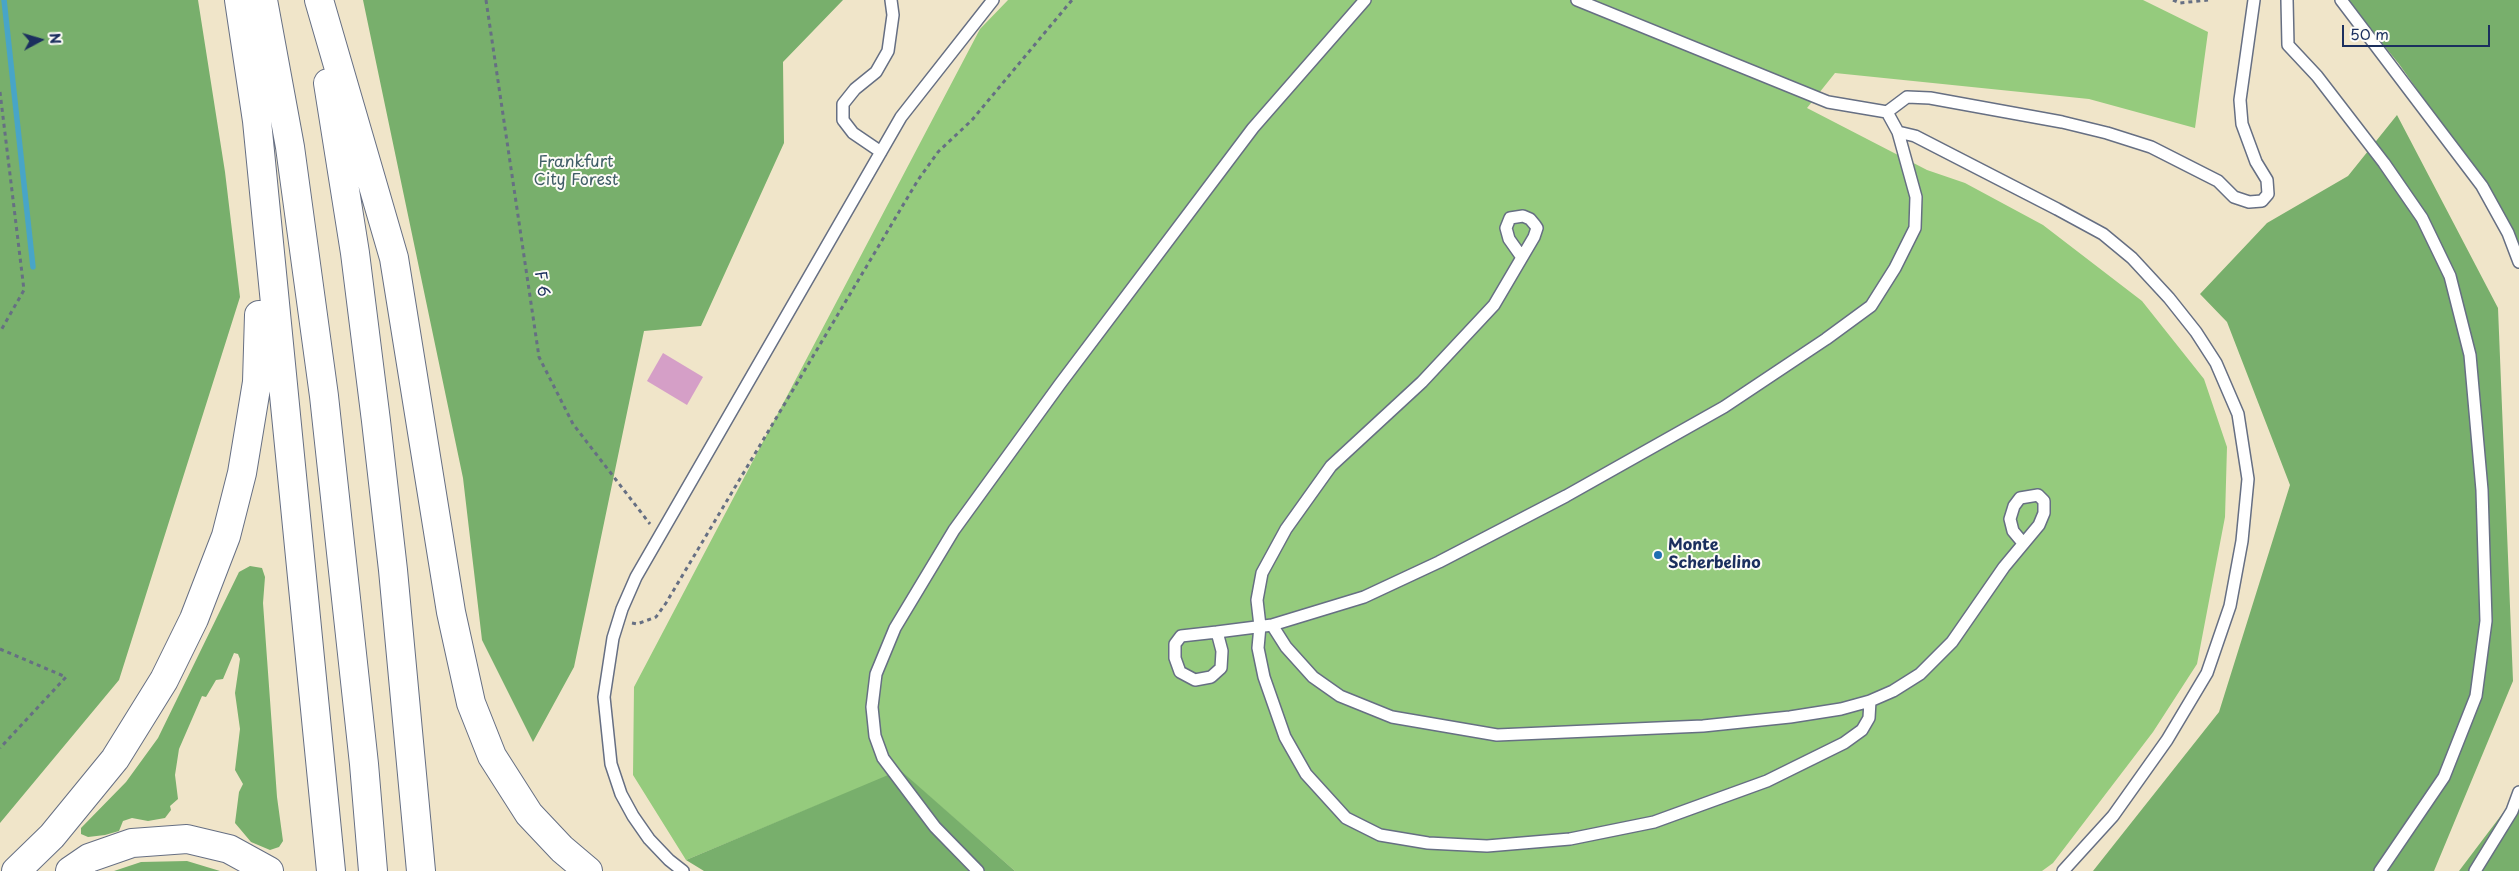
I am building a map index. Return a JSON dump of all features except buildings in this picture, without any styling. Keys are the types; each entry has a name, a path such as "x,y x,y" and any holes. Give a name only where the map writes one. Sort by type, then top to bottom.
{"highway":[{"path":"239,0 257,121 264,212 318,728 331,871"},
{"path":"263,0 290,147 324,396 359,715 373,871"},
{"path":"315,0 355,253 371,382 393,570 422,871"},
{"path":"319,0 394,258 451,612 471,704 492,756 529,814 562,849 588,871"},
{"path":"16,871 52,836 82,800 133,732 179,652 216,564 235,502 253,409 259,346 259,304 264,212"},
{"path":"70,871 89,858 110,850 150,840 187,839 229,849 254,867"}],"lane":[{"path":"881,152 853,133 843,120 843,104 855,89 876,72 888,51 893,15 891,0"},
{"path":"683,871 662,853 633,816 621,794 611,764 604,697 607,668 619,620 636,577 901,117 993,0"},
{"path":"978,871 935,827 883,758 875,736 872,706 876,674 895,628 954,530 1060,384 1253,128 1365,0"},
{"path":"1577,0 1828,102 1887,112 1907,97 1930,98 1983,106 2107,133 2151,147 2186,164 2218,181 2234,197 2249,202 2262,200 2268,194 2267,180 2256,162 2242,124 2240,100 2254,0"},
{"path":"2287,0 2288,45 2317,76 2384,163 2422,218 2450,276 2470,355 2482,490 2486,622 2476,696 2444,777 2380,871"},
{"path":"2341,0 2482,186 2508,233 2519,262"},
{"path":"1216,632 1222,651 1221,668 1211,677 1195,680 1180,672 1175,658 1175,644 1181,636 1272,625 1364,597 1439,562 1566,496 1724,407 1826,340 1871,306 1895,268 1915,228 1916,197 1898,132 1887,112"},
{"path":"1898,132 1915,136 2102,234 2132,258 2169,298 2196,332 2216,363 2238,414 2248,479 2242,541 2230,606 2207,673 2167,740 2113,816 2063,871"},
{"path":"1521,256 1494,305 1422,382 1331,466 1286,529 1262,573 1257,600 1260,626 1258,648 1264,677 1285,738 1306,774 1346,818 1380,835 1428,843 1487,846 1561,840 1654,822 1767,782 1844,743 1862,730 1869,718 1870,701"},
{"path":"1272,625 1286,647 1313,677 1340,696 1392,717 1497,735 1703,726 1790,717 1841,709 1870,701 1892,691 1920,674 1952,642 2023,543"},
{"path":"2475,871 2512,811 2519,792"}],"path":[{"name":"F 6","path":"486,0 539,357 573,424 660,536"},
{"path":"619,620 637,624 656,616 666,603 918,180 938,152 972,120 1072,0"},
{"path":"2173,0 2180,3 2208,0"},
{"path":"0,92 24,290 0,332"},
{"path":"0,649 66,677 0,748"}],"green space":[{"path":"0,0 198,0 225,172 240,297 119,680 0,823"},
{"name":"Frankfurt City Forest","path":"363,0 843,0 783,62 784,143 701,326 644,331 574,667 533,742 482,640 463,478"},
{"path":"1008,0 2143,0 2208,32 2195,128 2089,99 1835,73 1807,108 1927,170 1965,183 2043,225 2142,301 2204,379 2227,447 2225,517 2197,664 2153,732 2053,863 2042,871 1015,871 900,771 686,860 633,775 634,687 980,29"},
{"path":"2347,0 2519,0 2519,259 2488,189 2399,64"},
{"path":"2397,115 2498,308 2513,681 2434,871 2093,871 2219,712 2290,485 2227,322 2200,294 2267,223 2348,176"},
{"path":"250,566 262,568 265,577 263,603 277,797 283,841 279,847 270,850 251,842 235,823 239,792 243,784 235,770 240,729 235,693 240,659 238,654 234,653 223,679 216,680 206,697 202,696 179,749 175,775 178,799 170,806 171,810 165,818 148,821 132,818 123,821 119,831 88,837 81,834 81,828 126,782 158,738 239,572"},
{"path":"900,770 1015,871 704,871 686,860"},
{"path":"2519,786 2519,871 2459,871 2515,797"},
{"path":"187,861 220,871 114,871 141,862"}],"waterway":[{"path":"4,0 33,267"}],"place":[{"name":"Monte Scherbelino","path":"1658,555"}]}
